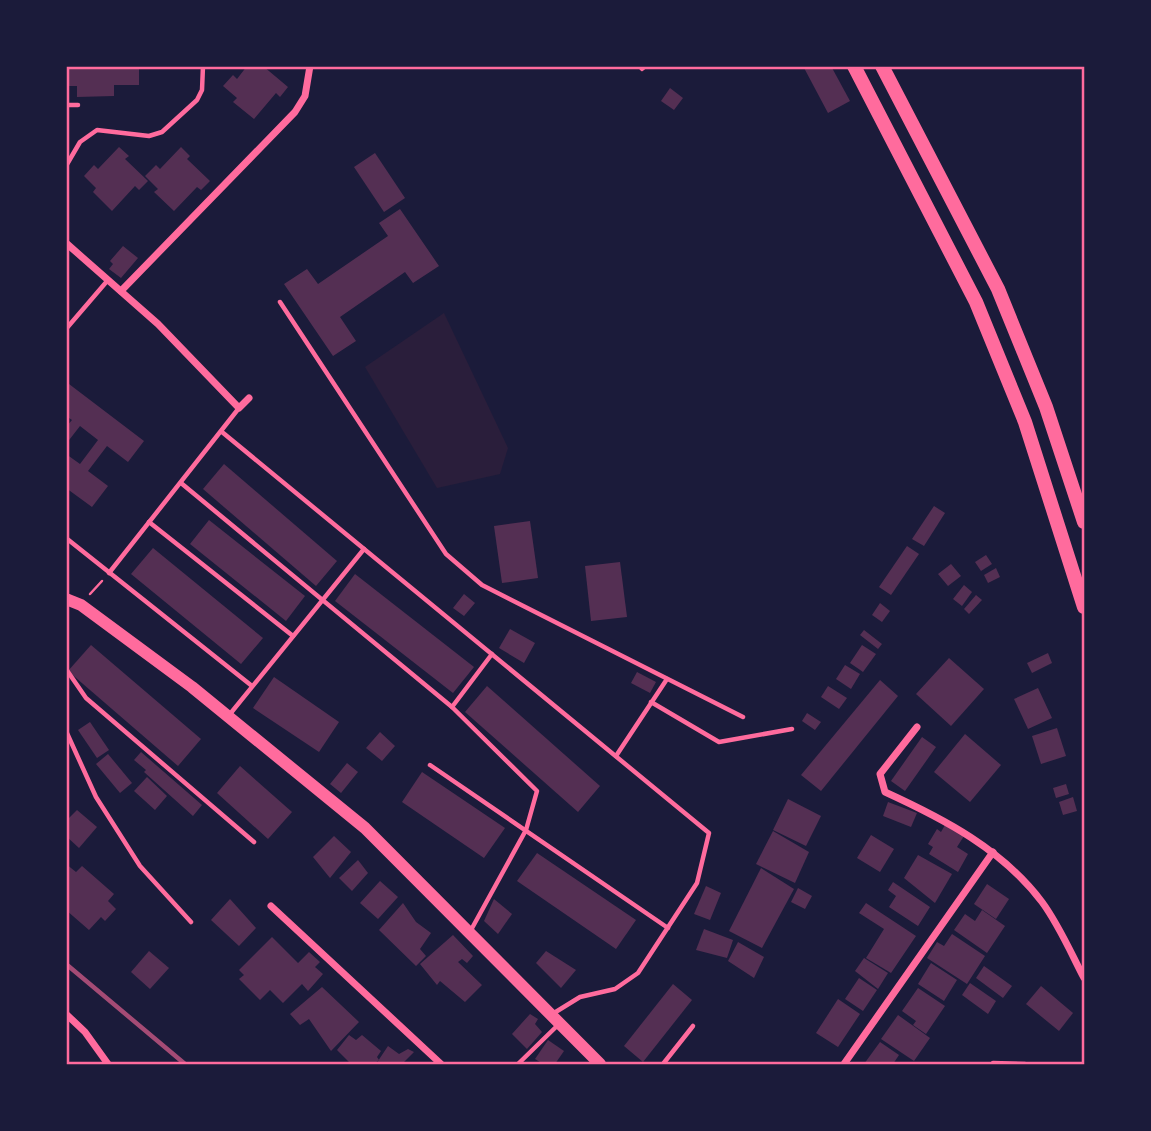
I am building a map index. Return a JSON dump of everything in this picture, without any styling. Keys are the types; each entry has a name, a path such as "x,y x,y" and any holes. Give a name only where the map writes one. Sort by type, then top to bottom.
{"main road":[{"path":"854,66 976,302 1025,422 1084,604"},
{"path":"882,66 998,289 1046,407 1084,522"},
{"path":"66,599 81,605 228,717 365,828 600,1065"}],"street":[{"path":"121,291 295,112 307,88 310,66"},
{"path":"66,243 158,324 239,408 249,398"},
{"path":"917,727 880,774 885,792 942,818 993,852 1042,902 1084,978"},
{"path":"844,1065 993,852"},
{"path":"271,906 441,1065"},
{"path":"66,1014 85,1032 108,1065"}],"lane":[{"path":"66,166 80,142 97,130 149,136 170,127 202,90 203,66"},
{"path":"66,105 78,105"},
{"path":"66,329 109,280"},
{"path":"280,302 446,554 482,585 743,717"},
{"path":"109,573 239,408"},
{"path":"222,432 709,833 697,883 638,973 615,989 580,997 554,1019 518,1065"},
{"path":"181,483 452,707 537,791 526,830 470,932"},
{"path":"149,522 293,636"},
{"path":"66,538 252,687"},
{"path":"228,717 364,549"},
{"path":"452,707 492,654"},
{"path":"66,669 86,698 254,842"},
{"path":"615,756 667,679"},
{"path":"651,702 719,742 792,729"},
{"path":"67,734 96,797 140,866 191,922"},
{"path":"430,765 668,928"},
{"path":"663,1065 693,1026"},
{"path":"993,1063 1025,1065"}],"path":[{"path":"638,66 642,70 648,66"},
{"path":"81,605 109,573"}],"shaded area":[{"path":"444,313 508,448 500,474 437,488 365,367"}],"building":[{"path":"66,66 139,66 139,85 114,85 114,96 77,97 77,86 66,86"},
{"path":"247,66 263,66 288,87 280,97 276,93 254,119 233,102 237,98 223,86 233,75 237,79"},
{"path":"803,66 831,66 850,101 828,113"},
{"path":"670,88 683,98 674,110 661,101"},
{"path":"119,147 129,156 125,159 148,181 139,190 135,186 112,211 93,192 96,188 84,176 94,165 98,169"},
{"path":"181,147 190,156 187,159 210,181 201,190 197,187 174,211 154,192 158,189 145,176 156,165 160,169"},
{"path":"375,153 405,198 384,212 354,167"},
{"path":"400,209 439,266 413,283 405,272 340,317 356,341 333,356 284,284 307,269 318,284 388,236 379,223"},
{"path":"123,246 138,258 121,278 109,269 113,264 110,261"},
{"path":"69,384 144,441 128,462 107,446 88,471 108,486 92,507 66,488 66,454 80,464 98,440 80,426 66,444 66,427 72,420 66,416"},
{"path":"224,464 337,561 316,586 203,489"},
{"path":"934,506 945,513 924,546 912,539"},
{"path":"209,520 305,596 286,621 190,544"},
{"path":"530,521 538,578 502,583 494,526"},
{"path":"907,546 919,554 891,595 879,587"},
{"path":"153,548 263,638 241,664 131,574"},
{"path":"986,555 992,564 981,571 975,562"},
{"path":"620,562 627,617 591,621 585,566"},
{"path":"951,564 961,576 948,586 938,574"},
{"path":"996,568 1000,577 988,583 984,575"},
{"path":"355,574 474,667 453,693 335,601"},
{"path":"964,585 972,592 962,606 953,599"},
{"path":"464,594 475,603 464,616 453,608"},
{"path":"976,595 982,600 969,614 964,609"},
{"path":"880,603 890,611 882,622 872,615"},
{"path":"510,629 535,643 524,663 499,648"},
{"path":"864,630 882,644 878,649 860,635"},
{"path":"91,645 201,739 178,766 68,671"},
{"path":"862,645 876,654 863,672 850,663"},
{"path":"1048,653 1052,663 1032,673 1027,663"},
{"path":"949,658 984,689 951,726 916,694"},
{"path":"845,665 860,674 851,689 836,679"},
{"path":"637,672 656,682 650,693 631,683"},
{"path":"274,677 339,722 319,752 253,708"},
{"path":"880,680 898,696 821,791 801,775"},
{"path":"487,686 600,786 578,812 465,712"},
{"path":"828,686 847,698 839,709 821,697"},
{"path":"1038,688 1052,718 1028,729 1014,699"},
{"path":"807,713 821,722 815,730 802,721"},
{"path":"90,722 109,750 97,758 78,730"},
{"path":"1057,728 1066,756 1041,764 1032,736"},
{"path":"380,732 395,746 382,761 366,748"},
{"path":"965,734 1001,765 970,802 934,772"},
{"path":"922,737 936,747 905,791 891,781"},
{"path":"141,752 202,805 193,816 134,760"},
{"path":"108,754 132,783 120,793 96,764"},
{"path":"347,763 358,772 341,793 330,784"},
{"path":"240,766 292,812 268,839 217,793"},
{"path":"422,772 505,828 484,858 402,802"},
{"path":"147,777 167,796 155,810 134,791"},
{"path":"1066,784 1069,794 1056,798 1053,788"},
{"path":"1073,797 1077,811 1063,815 1059,802"},
{"path":"788,799 821,816 806,846 773,830"},
{"path":"888,802 917,813 911,827 883,816"},
{"path":"77,810 97,827 79,848 66,836 66,821"},
{"path":"945,825 964,836 957,847 968,854 958,872 929,854 933,847 928,844 937,829 941,832"},
{"path":"773,831 809,852 795,883 756,864"},
{"path":"871,835 894,849 880,872 857,858"},
{"path":"334,836 351,852 330,878 313,857"},
{"path":"537,853 636,920 616,949 517,881"},
{"path":"918,855 952,874 935,903 904,878"},
{"path":"358,860 368,873 352,891 339,878"},
{"path":"66,864 76,872 82,866 114,894 108,901 116,909 105,921 101,917 89,930 66,910"},
{"path":"761,868 794,889 762,948 729,931"},
{"path":"380,881 398,897 378,919 360,903"},
{"path":"893,882 930,907 918,926 889,907 896,896 888,890"},
{"path":"987,884 1009,899 996,919 974,904"},
{"path":"706,886 721,893 710,920 694,914"},
{"path":"798,888 812,896 805,909 791,902"},
{"path":"230,899 256,928 239,946 211,920"},
{"path":"494,899 512,914 498,934 484,921"},
{"path":"403,903 416,922 431,933 420,949 426,956 416,966 379,930"},
{"path":"866,903 916,936 891,973 866,958 884,929 859,913"},
{"path":"982,910 1005,926 987,953 954,930 965,914 975,921"},
{"path":"704,929 733,940 727,958 696,950"},
{"path":"952,934 985,956 967,984 927,958 937,942 944,946"},
{"path":"453,935 473,956 467,963 462,959 458,962 482,985 465,1002 440,981 437,985 420,964"},
{"path":"272,937 298,963 309,952 320,962 315,967 323,974 308,991 302,984 283,1003 270,990 260,1000 239,979 244,975 239,970"},
{"path":"738,942 764,957 754,978 728,961"},
{"path":"149,951 169,968 150,989 131,972"},
{"path":"546,951 576,970 561,988 536,963"},
{"path":"864,958 888,973 878,989 855,971"},
{"path":"931,963 957,980 944,1001 918,984"},
{"path":"984,966 1012,986 1003,998 976,978"},
{"path":"859,978 877,990 863,1011 845,999"},
{"path":"970,983 996,1001 988,1014 962,995"},
{"path":"673,984 692,1000 643,1062 624,1046"},
{"path":"1041,986 1073,1013 1059,1031 1026,1004"},
{"path":"322,987 359,1022 331,1051 309,1019 300,1025 290,1014"},
{"path":"918,988 945,1006 926,1034 913,1025 916,1021 902,1011"},
{"path":"838,999 860,1014 838,1047 816,1033"},
{"path":"530,1014 538,1019 535,1024 542,1032 527,1049 512,1034"},
{"path":"898,1015 930,1038 914,1061 881,1039"},
{"path":"349,1035 356,1040 362,1035 381,1051 377,1057 379,1060 374,1064 351,1064 337,1050"},
{"path":"548,1040 564,1051 555,1064 543,1064 535,1059"},
{"path":"880,1042 899,1055 893,1064 864,1064"},
{"path":"388,1046 399,1054 408,1049 414,1052 402,1064 376,1064"}],"railway":[{"path":"66,964 185,1064"}]}
